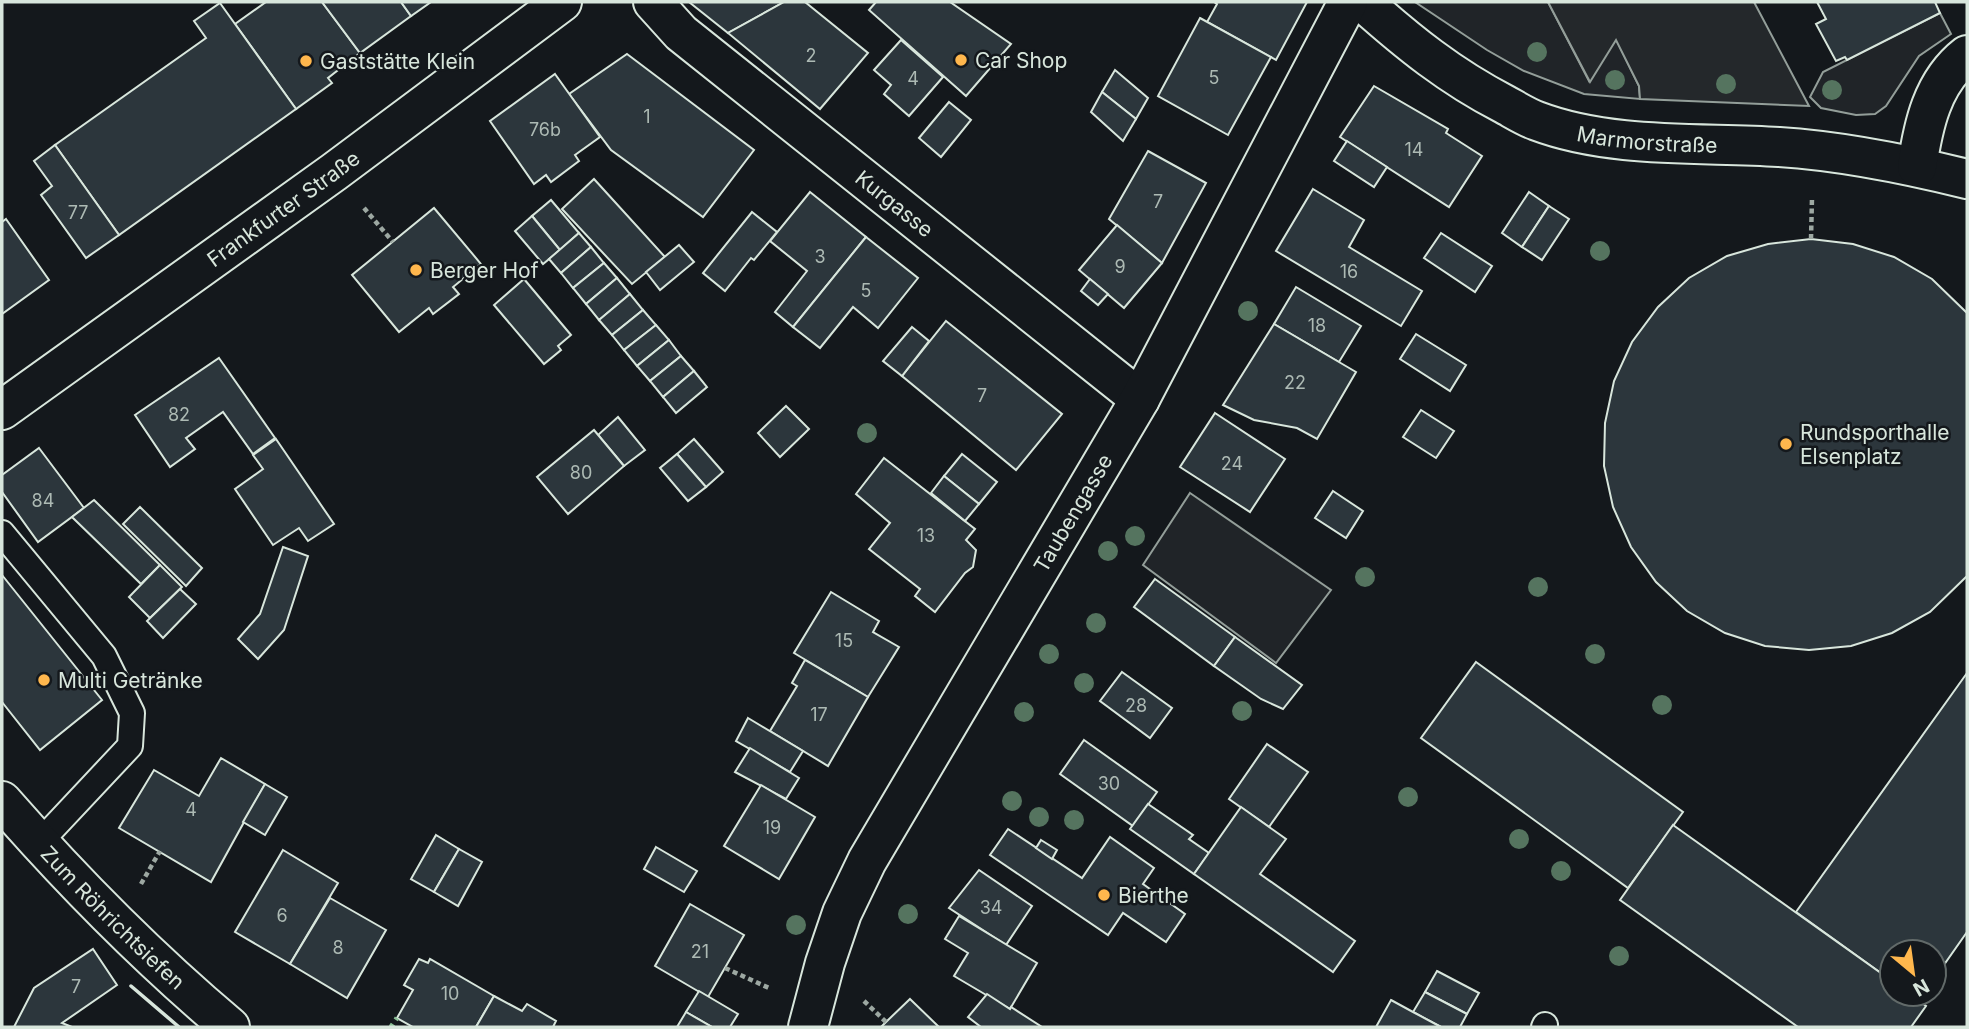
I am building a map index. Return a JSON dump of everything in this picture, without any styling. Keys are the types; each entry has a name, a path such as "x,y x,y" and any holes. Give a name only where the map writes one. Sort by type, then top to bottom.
{"street":[{"name":"Frankfurter Straße","path":"2,410 334,172 562,2"},
{"name":"Kurgasse","path":"653,2 681,33 1140,399"},
{"name":"Taubengasse","path":"808,1027 842,913 867,861 1140,399 1348,2"},
{"name":"Marmorstraße","path":"1363,2 1406,40 1465,83 1537,121 1598,136 1813,150 1917,167 1967,179"},
{"path":"1917,167 1922,132 1934,98 1945,80 1967,55"},
{"name":"Zum Röhrichtsiefen","path":"2,801 67,874 189,993 230,1027"}],"lane":[{"path":"2,533 104,656 132,713 130,746 39,843"}],"path":[{"path":"1811,239 1812,207"},
{"path":"866,1003 886,1023"}],"shaded area":[{"path":"1415,2 1548,2 1589,81 1616,39 1639,86 1640,99 1584,94 1524,71"},
{"path":"1548,2 1754,2 1809,106 1640,99 1639,86 1616,40 1590,82"},
{"path":"1940,13 1951,34 1919,56 1886,106 1875,114 1856,115 1821,108 1810,97 1823,72"},
{"path":"1190,493 1331,590 1276,663 1143,565"}],"building":[{"name":"Gaststätte Klein","path":"266,2 322,2 360,53 328,78 332,83 296,109 235,24"},
{"path":"322,2 401,2 411,16 360,53"},
{"path":"401,2 431,2 411,16"},
{"path":"689,2 784,2 728,33"},
{"path":"784,2 805,2 868,53 820,109 728,33"},
{"name":"Car Shop","path":"876,2 950,2 1011,44 966,96 869,10"},
{"path":"1214,2 1307,2 1276,60 1207,22 1217,4"},
{"path":"1817,2 1935,2 1940,13 1847,60 1845,57 1836,61 1816,24 1826,19"},
{"path":"220,3 296,109 119,235 55,145 206,38 194,21"},
{"path":"1200,18 1271,57 1228,135 1158,96"},
{"path":"901,40 943,77 909,116 884,94 891,85 874,70"},
{"path":"627,54 754,150 703,217 611,150 569,94"},
{"path":"1115,70 1148,98 1136,119 1102,92"},
{"path":"555,74 600,137 575,155 579,161 551,182 546,175 534,184 490,121"},
{"path":"1374,86 1448,129 1446,133 1482,156 1449,207 1340,137"},
{"path":"1102,92 1136,119 1123,141 1091,112"},
{"path":"949,102 971,120 941,157 919,138"},
{"path":"1347,141 1387,167 1374,187 1334,161"},
{"path":"55,145 119,235 86,258 41,195 52,186 34,161"},
{"path":"1148,151 1206,183 1162,263 1109,219"},
{"path":"594,179 665,257 632,284 562,209"},
{"path":"1313,189 1364,220 1349,247 1422,291 1401,326 1276,251"},
{"path":"810,192 866,237 793,327 775,312 807,271 770,241"},
{"path":"1529,192 1549,206 1522,247 1502,233"},
{"path":"551,200 579,233 560,250 532,216"},
{"path":"1549,206 1569,219 1542,260 1522,247"},
{"name":"Berger Hof","path":"434,208 481,264 453,287 459,294 433,314 429,308 399,332 352,275"},
{"path":"752,212 777,232 754,260 751,258 725,291 703,273"},
{"path":"532,216 560,250 543,264 515,231"},
{"path":"6,219 49,280 2,314 2,222"},
{"path":"1117,225 1162,263 1124,308 1079,270"},
{"path":"579,233 591,247 561,273 549,259"},
{"path":"1441,233 1492,266 1475,292 1424,258"},
{"path":"866,237 918,278 878,328 853,307 820,348 793,327"},
{"name":"Rundsporthalle Elsenplatz","path":"1811,239 1853,244 1894,257 1932,279 1967,313 1967,576 1930,612 1892,633 1851,646 1809,650 1765,646 1725,633 1687,611 1656,582 1631,547 1613,507 1604,466 1605,423 1614,381 1632,342 1658,307 1689,278 1727,256 1768,244"},
{"path":"679,245 694,262 660,290 646,272"},
{"path":"591,247 604,263 573,288 561,273"},
{"path":"604,263 617,278 586,304 573,288"},
{"path":"617,278 630,294 599,320 586,304"},
{"path":"524,279 571,335 558,346 561,350 544,364 494,305"},
{"path":"1090,279 1108,294 1098,305 1081,291"},
{"path":"1296,287 1361,326 1339,362 1274,324"},
{"path":"630,294 643,310 612,335 599,320"},
{"path":"643,310 656,325 624,350 612,335"},
{"path":"946,321 1062,414 1016,470 902,376"},
{"path":"1274,324 1356,372 1317,439 1297,428 1254,420 1223,405"},
{"path":"656,325 669,340 637,366 624,350"},
{"path":"912,327 929,341 902,376 883,361"},
{"path":"1416,334 1466,365 1450,391 1400,359"},
{"path":"669,340 681,356 650,381 637,366"},
{"path":"681,356 694,371 663,397 650,381"},
{"path":"219,358 275,438 253,454 223,412 186,438 195,449 170,467 135,415"},
{"path":"694,371 707,387 676,413 663,397"},
{"path":"786,406 809,429 780,457 758,433"},
{"path":"1421,410 1454,431 1436,458 1403,437"},
{"path":"1215,413 1285,459 1250,512 1180,467"},
{"path":"618,417 645,450 624,466 598,435"},
{"path":"594,430 624,466 568,514 537,477"},
{"path":"276,439 334,524 308,541 299,528 273,545 235,489 263,469 253,455"},
{"path":"694,439 723,472 706,487 677,454"},
{"path":"39,448 84,508 38,542 2,492 2,475"},
{"path":"677,454 706,487 688,501 660,468"},
{"path":"962,454 997,482 979,504 944,476"},
{"path":"884,458 975,529 966,540 976,550 973,567 965,573 935,612 915,596 920,589 869,549 890,523 856,494"},
{"path":"944,476 979,504 965,521 931,493"},
{"path":"1333,491 1363,511 1346,538 1315,518"},
{"path":"94,500 160,565 141,584 72,517"},
{"path":"140,507 202,568 186,586 123,524"},
{"path":"283,547 308,556 284,630 258,659 238,639 260,614"},
{"path":"160,565 182,587 150,618 129,597"},
{"name":"Multi Getränke","path":"2,575 102,700 40,750 2,702"},
{"path":"1155,579 1235,637 1214,666 1134,607"},
{"path":"180,589 196,604 163,638 147,621"},
{"path":"831,592 879,621 873,632 899,647 868,697 794,653"},
{"path":"1235,637 1302,685 1283,709 1261,699 1214,666"},
{"path":"805,660 868,697 828,766 770,731 797,686 792,683"},
{"path":"1476,662 1683,812 1628,888 1421,738"},
{"path":"1122,672 1172,708 1150,738 1100,701"},
{"path":"1967,673 1967,932 1948,959 1948,938 1878,938 1878,971 1796,912"},
{"path":"748,718 803,751 790,772 736,741"},
{"path":"1084,740 1157,792 1133,826 1060,774"},
{"path":"1267,744 1308,772 1269,827 1229,799"},
{"path":"750,748 799,778 786,799 735,772"},
{"path":"221,758 265,784 211,882 119,828 154,770 199,796"},
{"path":"265,784 287,797 265,835 243,822"},
{"path":"761,785 815,817 779,879 724,846"},
{"path":"1148,804 1193,835 1189,839 1209,853 1194,874 1130,829"},
{"path":"1241,807 1286,839 1260,874 1355,941 1333,972 1194,874"},
{"path":"1673,825 1878,971 1878,1008 1925,1008 1911,1027 1798,1027 1620,900"},
{"name":"Bierthe","path":"1008,829 1082,878 1110,837 1154,868 1143,884 1185,914 1166,942 1123,913 1108,935 990,855"},
{"path":"436,835 459,849 434,892 411,879"},
{"path":"1041,840 1057,850 1052,859 1036,848"},
{"path":"656,847 697,871 684,892 644,869"},
{"path":"459,849 482,862 458,906 434,892"},
{"path":"283,850 338,883 290,964 235,932"},
{"path":"979,870 1032,906 1006,945 949,908"},
{"path":"330,898 386,930 347,998 290,964"},
{"path":"690,904 744,935 708,997 655,966"},
{"path":"959,916 1037,963 1010,1009 954,976 968,953 945,939"},
{"path":"93,949 117,985 62,1023 72,1027 14,1027 34,988"},
{"path":"419,959 428,963 430,959 494,996 476,1027 413,1027 397,1018 413,990 404,985"},
{"path":"1437,971 1479,993 1467,1014 1425,992"},
{"path":"699,991 738,1014 730,1027 712,1027 686,1012"},
{"path":"1425,992 1467,1014 1460,1027 1441,1027 1413,1012"},
{"path":"987,994 1042,1027 981,1027 968,1017"},
{"path":"494,996 522,1011 527,1004 556,1021 553,1027 476,1027"},
{"path":"910,999 939,1027 881,1027 886,1022"},
{"path":"1391,1000 1413,1012 1441,1027 1376,1027"},
{"path":"686,1012 712,1027 677,1027"}],"hedge":[{"path":"391,1027 397,1018"}],"wall":[{"path":"131,986 179,1027"}],"place":[{"name":"Car Shop","path":"961,60"},
{"name":"Gaststätte Klein","path":"306,61"},
{"name":"Berger Hof","path":"416,270"},
{"name":"Rundsporthalle Elsenplatz","path":"1786,444"},
{"name":"Multi Getränke","path":"44,680"},
{"name":"Bierthe","path":"1104,895"}]}
